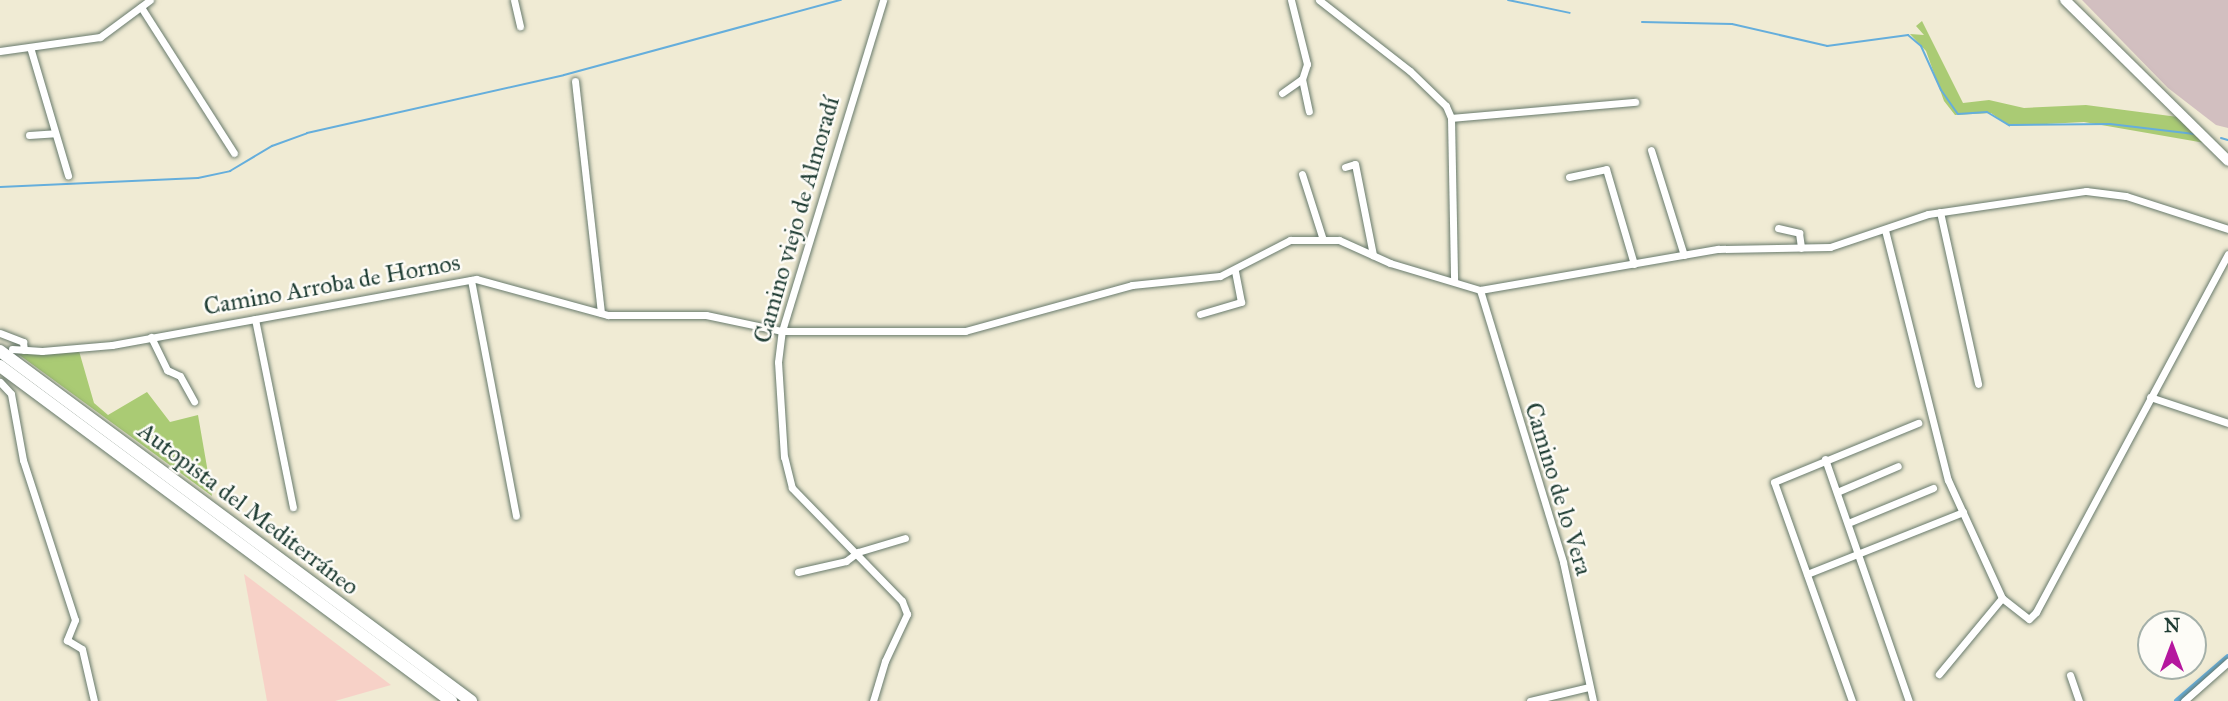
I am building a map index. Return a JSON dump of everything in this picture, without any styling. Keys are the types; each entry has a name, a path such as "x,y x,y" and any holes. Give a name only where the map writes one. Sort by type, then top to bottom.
{"highway":[{"name":"Autopista del Mediterráneo","path":"6,350 471,701"},
{"name":"Autopista del Mediterráneo","path":"0,366 451,701"}],"street":[{"path":"0,51 100,37 149,0"},
{"path":"514,0 520,26"},
{"name":"Camino viejo de Almoradí","path":"873,701 885,661 907,614 902,601 792,488 784,457 778,362 782,331 883,0"},
{"path":"1290,0 1307,64 1302,79 1309,111"},
{"path":"1319,0 1437,95 1451,118 1454,281"},
{"path":"2065,0 2228,161"},
{"path":"141,7 234,153"},
{"path":"30,47 68,175"},
{"path":"1282,93 1302,79"},
{"path":"575,81 601,313"},
{"path":"1451,118 1635,102"},
{"path":"29,135 55,133"},
{"path":"1651,150 1685,255"},
{"path":"1345,167 1355,164 1373,255"},
{"path":"1569,177 1606,169 1634,264"},
{"path":"1302,174 1323,240"},
{"name":"Camino Arroba de Hornos","path":"6,350 90,347 471,280 601,313 706,315 782,331 965,331 1132,285 1207,278 1235,270 1290,240 1339,240 1373,255 1480,290 1718,249 1830,247 1940,212 2100,191 2228,229"},
{"path":"1940,212 1978,384"},
{"path":"1778,228 1799,233 1801,248"},
{"path":"1885,230 1909,312 1944,468 2002,598 2024,617 2033,616 2228,254"},
{"path":"1200,314 1241,302 1235,270"},
{"path":"471,280 516,516"},
{"name":"Camino de lo Vera","path":"1480,290 1563,562 1592,701"},
{"path":"255,319 293,507"},
{"path":"0,333 23,342 24,350"},
{"path":"151,337 167,370 180,376 194,401"},
{"path":"0,382 11,394 23,460 75,620 67,640 82,649 94,701"},
{"path":"2150,397 2228,423"},
{"path":"1852,701 1774,482 1825,458 1918,423"},
{"path":"1825,458 1909,701"},
{"path":"1837,492 1898,466"},
{"path":"1848,523 1933,488"},
{"path":"1807,574 1962,512"},
{"path":"798,572 846,561 855,554 905,538"},
{"path":"1939,674 2002,598"},
{"path":"2184,701 2228,662"},
{"path":"2070,675 2079,701"},
{"path":"1530,701 1590,687"}],"shaded area":[{"path":"2082,0 2228,0 2228,128 2216,125 2168,88"},
{"path":"244,574 391,685 335,701 267,701"}],"green space":[{"path":"1922,21 1963,103 1989,100 2024,108 2086,105 2178,117 2205,143 2084,122 2009,126 1991,113 1955,115 1944,101 1926,51 1910,34 1924,35 1916,26"},
{"path":"14,351 79,351 94,403 108,415 147,392 170,422 198,415 212,496"}],"waterway":[{"path":"0,187 198,178 230,171 272,146 307,133 564,75 841,0"},
{"path":"1508,0 1570,13"},
{"path":"1642,22 1732,24 1827,46 1908,35 1921,46 1941,90 1958,114 1987,112 2009,125 2110,124 2194,134"},
{"path":"2221,138 2228,140"},
{"path":"2177,701 2228,657"}]}
